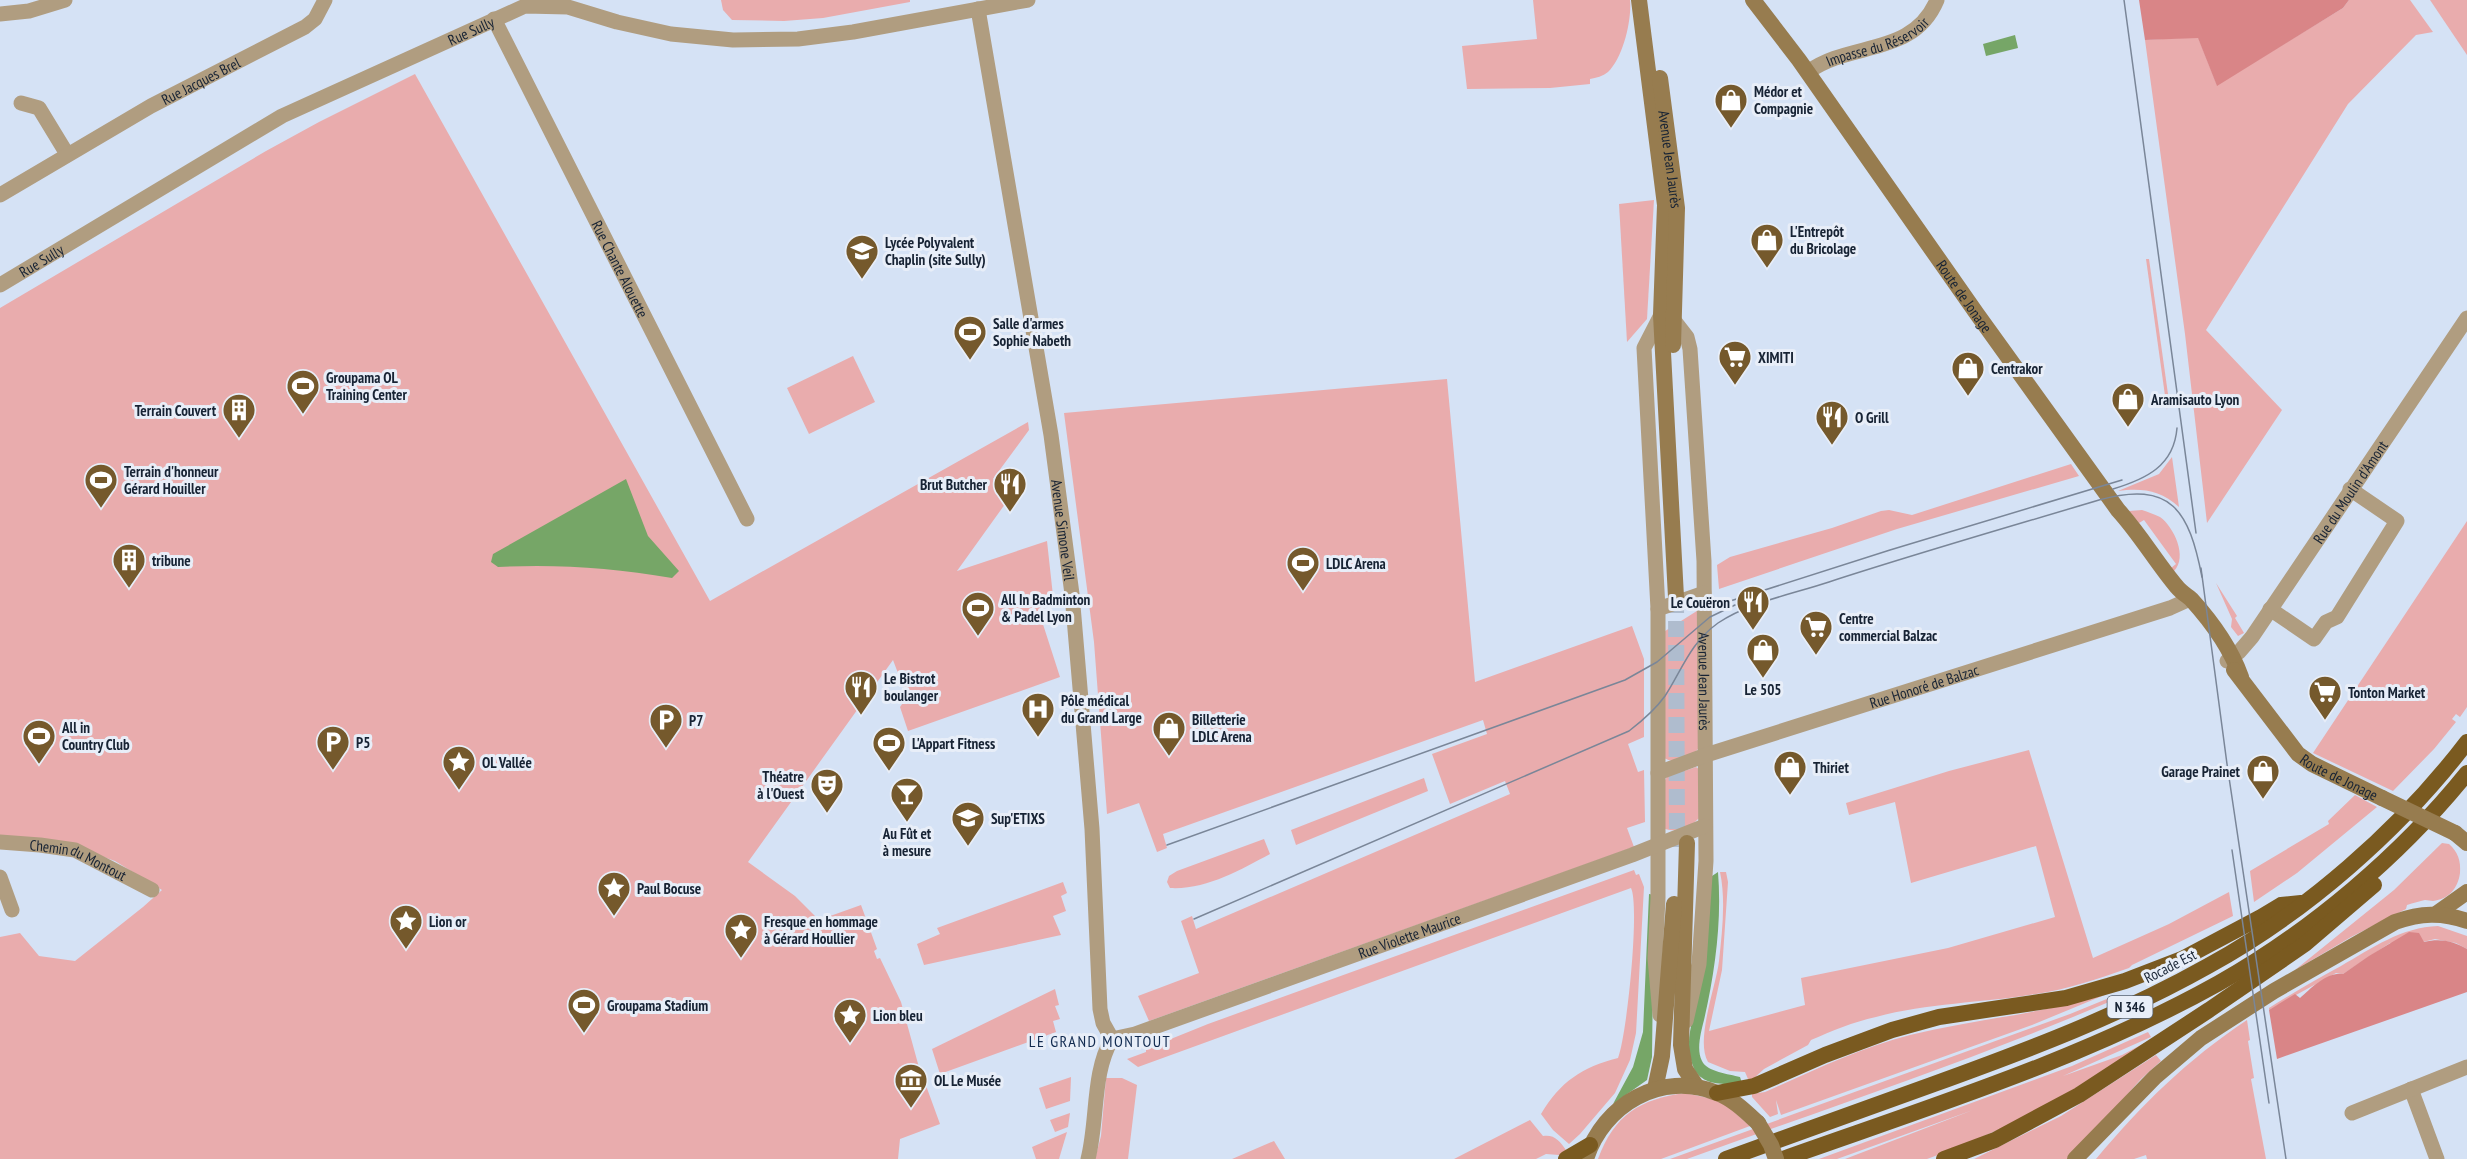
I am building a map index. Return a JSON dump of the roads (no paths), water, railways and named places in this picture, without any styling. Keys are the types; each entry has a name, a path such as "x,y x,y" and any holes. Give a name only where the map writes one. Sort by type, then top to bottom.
{"highway":[{"name":"Rocade Est","path":"1726,1159 1980,1067 2088,1025 2211,965 2304,903 2394,825 2427,791 2467,742"},
{"name":"N 346","path":"1783,1159 2094,1043 2220,982 2295,933 2355,887 2441,806 2467,773"},
{"path":"1944,1159 1995,1140 2079,1095 2210,1010 2305,944 2367,892 2411,849 2418,827"},
{"path":"1717,1093 1754,1086 1870,1038 1939,1017 2066,999 2125,981 2182,960 2281,904 2304,903"},
{"path":"1566,1159 1588,1152"}],"main road":[{"name":"Avenue Jean Jaurès","path":"1639,0 1665,205 1667,317 1681,595"},
{"name":"Avenue Jean Jaurès","path":"1649,0 1677,208 1667,317"},
{"name":"Route de Jonage","path":"1753,0 1808,72 1977,314 2118,510 2131,524 2298,754 2312,764 2461,838"},
{"name":"Avenue Jean Jaurès","path":"1655,1089 1662,1056 1682,845 1681,1045 1685,1069 1697,1087"},
{"path":"2436,914 2467,892"},
{"path":"2467,899 2467,909"},
{"path":"2075,1159 2155,1077 2201,1038 2236,1014 2395,922 2416,915 2436,914 2467,921"},
{"path":"1588,1152 1601,1126 1616,1110 1635,1097 1655,1089 1676,1086 1697,1087 1717,1093 1739,1105 1758,1122 1776,1159"},
{"path":"2085,1159 2106,1129"}],"street":[{"path":"0,14 29,11 65,0"},
{"name":"Rue Jacques Brel","path":"0,195 170,96 305,27 315,19 325,0"},
{"name":"Rue Sully","path":"0,285 282,116 494,19 524,3 568,7 617,22 670,34 732,40 798,39 844,33 1028,0"},
{"name":"Impasse du Réservoir","path":"1808,72 1822,61 1896,42 1918,28 1933,11 1937,0"},
{"name":"Avenue Simone Veil","path":"978,9 1051,435 1065,541 1080,677 1090,809 1100,1009 1103,1023 1112,1039"},
{"name":"Rue Chante Alouette","path":"494,19 747,519"},
{"path":"21,103 39,108 67,154"},
{"name":"Avenue Jean Jaurès","path":"1662,1037 1655,958 1659,844 1658,609 1644,348 1667,317 1688,337 1690,349 1704,593 1706,861 1700,964 1681,1045"},
{"name":"Rue du Moulin d'Amont","path":"2230,659 2245,645 2467,318"},
{"path":"2270,609 2314,639 2326,622 2337,617 2397,521 2350,489"},
{"path":"1658,609 1704,593"},
{"name":"Rue Honoré de Balzac","path":"1658,773 2185,598"},
{"name":"Rue Violette Maurice","path":"1112,1039 1136,1034 1705,826"},
{"name":"Chemin du Montout","path":"0,842 75,850 152,890"},
{"path":"0,877 12,910"},
{"path":"1088,1159 1103,1053 1112,1039"},
{"path":"2352,1113 2467,1067"},
{"path":"2411,1089 2437,1159"}],"tunnel":[{"path":"1676,597 1677,847"}],"tram line":[{"path":"2124,0 2196,533"},
{"path":"2113,489 2136,481 2156,469 2170,452 2177,428"},
{"path":"1724,603 2122,480"},
{"path":"1194,919 1629,731 1661,701 1693,648 1708,631 1730,616 1757,604 1997,530 2099,500 2124,495 2144,494 2160,498 2173,506 2183,518 2191,534 2202,577"},
{"path":"2201,568 2227,764 2286,1159"},
{"path":"1167,845 1625,680 1657,662 1710,617 1735,605"},
{"path":"2232,850 2269,1103"}],"place":[{"name":"Médor et Compagnie","path":"1731,129"},
{"name":"L'Entrepôt du Bricolage","path":"1767,269"},
{"name":"Lycée Polyvalent Chaplin (site Sully)","path":"862,280"},
{"name":"Salle d'armes Sophie Nabeth","path":"970,361"},
{"name":"XIMITI","path":"1735,386"},
{"name":"Centrakor","path":"1968,397"},
{"name":"Groupama OL Training Center","path":"303,415"},
{"name":"Aramisauto Lyon","path":"2128,428"},
{"name":"Terrain Couvert","path":"239,439"},
{"name":"O Grill","path":"1832,446"},
{"name":"Terrain d'honneur Gérard Houiller","path":"101,509"},
{"name":"Brut Butcher","path":"1010,513"},
{"name":"tribune","path":"129,589"},
{"name":"LDLC Arena","path":"1303,592"},
{"name":"Le Couëron","path":"1753,631"},
{"name":"All In Badminton & Padel Lyon","path":"978,637"},
{"name":"Centre commercial Balzac","path":"1816,656"},
{"name":"Le 505","path":"1763,679"},
{"name":"Le Bistrot boulanger","path":"861,716"},
{"name":"Tonton Market","path":"2325,721"},
{"name":"Pôle médical du Grand Large","path":"1038,738"},
{"name":"P7","path":"666,749"},
{"name":"Billetterie LDLC Arena","path":"1169,757"},
{"name":"All in Country Club","path":"39,765"},
{"name":"P5","path":"333,771"},
{"name":"L'Appart Fitness","path":"889,772"},
{"name":"OL Vallée","path":"459,791"},
{"name":"Thiriet","path":"1790,796"},
{"name":"Garage Prainet","path":"2263,800"},
{"name":"Théatre à l'Ouest","path":"827,814"},
{"name":"Au Fût et à mesure","path":"907,823"},
{"name":"Sup'ETIXS","path":"968,847"},
{"name":"Paul Bocuse","path":"614,917"},
{"name":"Lion or","path":"406,950"},
{"name":"Fresque en hommage à Gérard Houllier","path":"741,959"},
{"name":"Groupama Stadium","path":"584,1034"},
{"name":"Lion bleu","path":"850,1044"},
{"name":"OL Le Musée","path":"911,1109"}],"district":[{"name":"LE GRAND MONTOUT","path":"1100,1041"}]}
